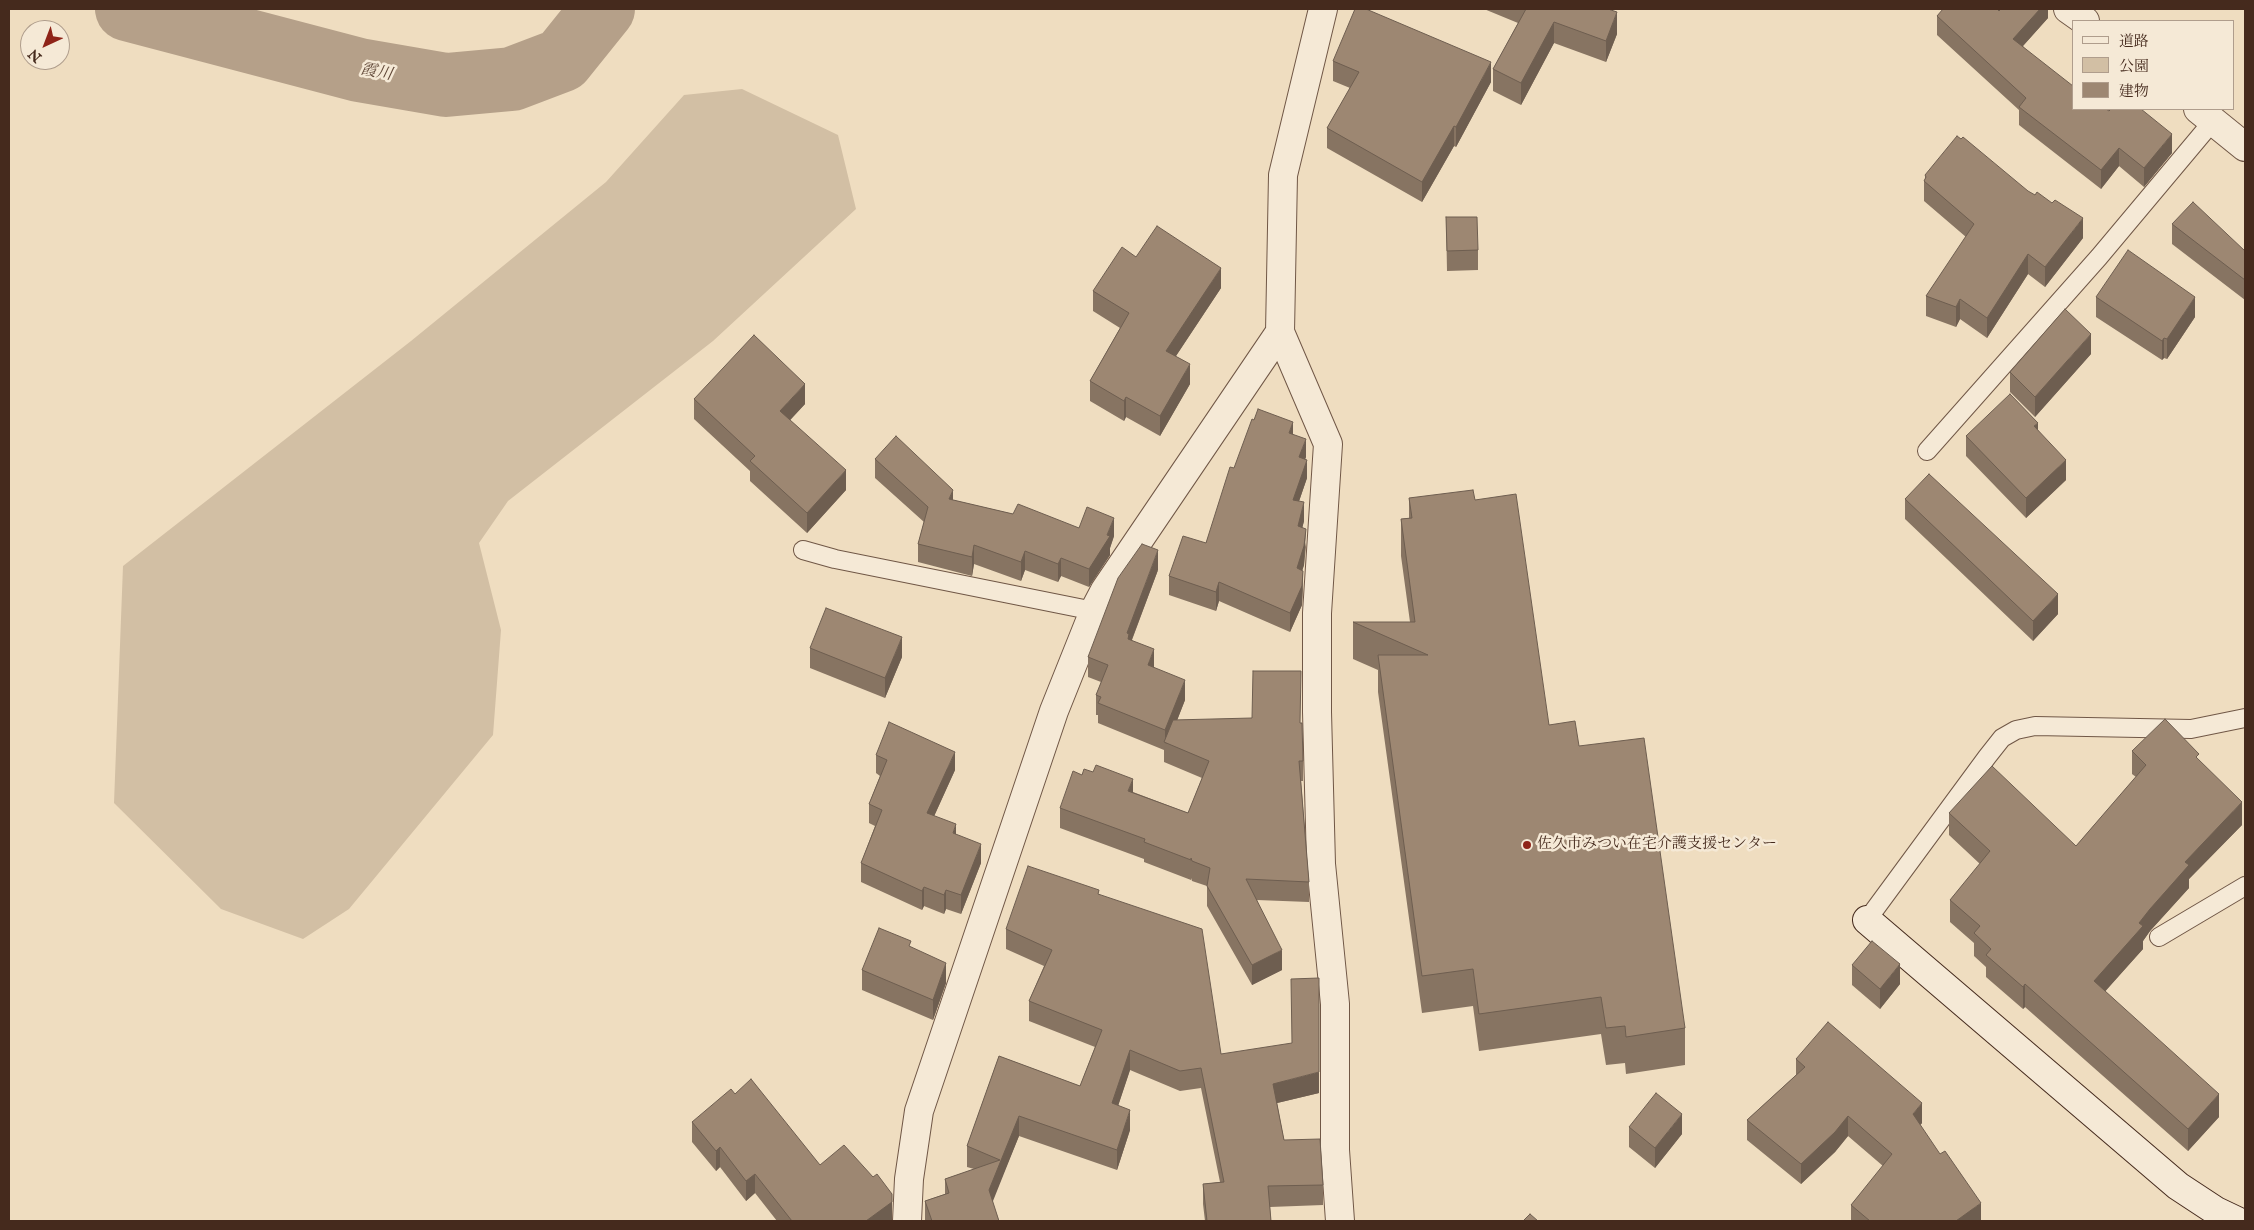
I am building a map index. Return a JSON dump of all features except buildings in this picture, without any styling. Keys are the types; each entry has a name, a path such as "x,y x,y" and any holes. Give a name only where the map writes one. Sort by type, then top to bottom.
{"street":[{"path":"1323,9 1283,175 1280,332 1328,444 1318,613 1317,712 1321,864 1336,1004 1335,1150 1340,1221"},
{"path":"2068,9 2083,20"},
{"path":"2206,115 2245,147"},
{"path":"907,1221 909,1179 919,1111 1054,711 1094,611 1105,590 1280,332"},
{"path":"1867,920 2178,1186 2216,1211 2237,1221"}],"lane":[{"path":"1927,451 2099,257 2206,115"},
{"path":"803,550 844,561 1094,611"},
{"path":"1867,920 1992,750 2002,738 2016,730 2035,726 2191,729 2245,718"},
{"path":"2159,937 2245,886"}],"green space":[{"path":"742,89 838,135 856,209 713,341 508,501 479,543 501,630 493,735 349,909 303,939 221,909 114,803 123,566 411,341 606,182 684,95"}],"waterway":[{"name":"霞川","path":"127,9 359,70 446,85 512,79 562,60 603,9"}],"place":[{"name":"佐久市みつい在宅介護支援センター","path":"1527,845"}]}
